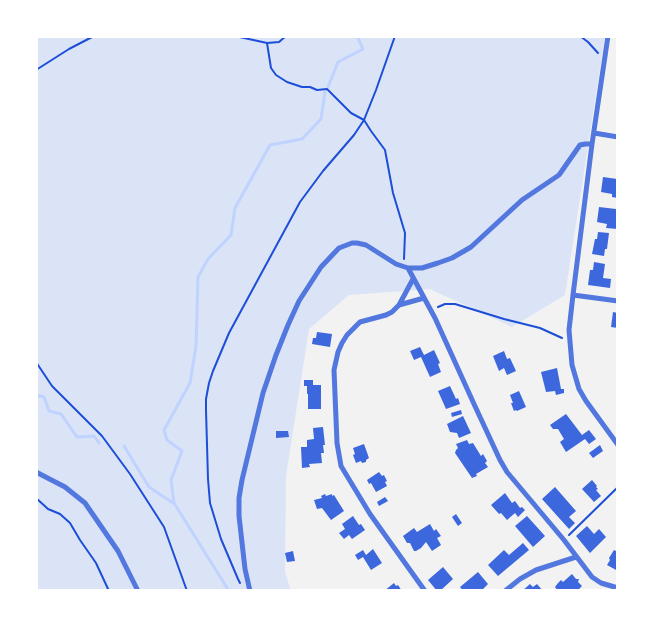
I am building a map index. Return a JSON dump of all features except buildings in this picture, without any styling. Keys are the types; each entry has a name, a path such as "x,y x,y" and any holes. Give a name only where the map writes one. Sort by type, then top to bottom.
{"street":[{"path":"608,36 572,295 570,341 572,366 579,389 618,445"},
{"path":"594,133 618,137"},
{"path":"250,591 242,547 239,506 240,489 255,423 276,354 293,313 307,287 331,255 343,246 357,243 366,245 391,261 406,267 417,268 452,258 471,247 522,200 559,175 580,145 592,144"},
{"path":"406,267 435,318 503,466 592,577 607,585 618,588"},
{"path":"413,279 399,305 392,312 360,322 347,335 338,352 334,370 337,443 341,466 370,514 425,591"},
{"path":"572,295 618,301"},
{"path":"399,305 424,298"},
{"path":"36,472 65,487 85,503 118,551 138,591"},
{"path":"505,591 520,579 536,570 576,557"}],"path":[{"path":"36,70 94,36"},
{"path":"235,36 267,43 279,42 286,36"},
{"path":"242,585 221,540 210,503 206,410 209,383 229,333 300,202 364,120 395,36"},
{"path":"580,36 605,60"},
{"path":"267,43 271,68 276,75 287,82 317,90 327,89 351,113 364,120 385,150 393,193 405,233 406,267"},
{"path":"433,309 445,304 456,304 540,328 570,341"},
{"path":"36,362 52,386 102,436 130,474 164,527 187,591"},
{"path":"568,536 618,487"},
{"path":"36,498 48,509 60,514 70,524 96,563 109,591"}],"shaded area":[{"path":"36,36 605,36 565,295 512,327 430,289 349,295 309,329 286,476 285,572 291,591 36,591"}],"waterway":[{"path":"328,87 338,62 363,49 357,36"},
{"path":"229,591 174,503 171,480 182,451 167,440 164,430 190,383 196,346 198,277 208,259 231,235 235,208 270,145 302,139 321,119 325,92"},
{"path":"36,395 44,397 49,411 61,414 77,437 94,436 99,443"},
{"path":"124,446 149,487 173,503"}]}
